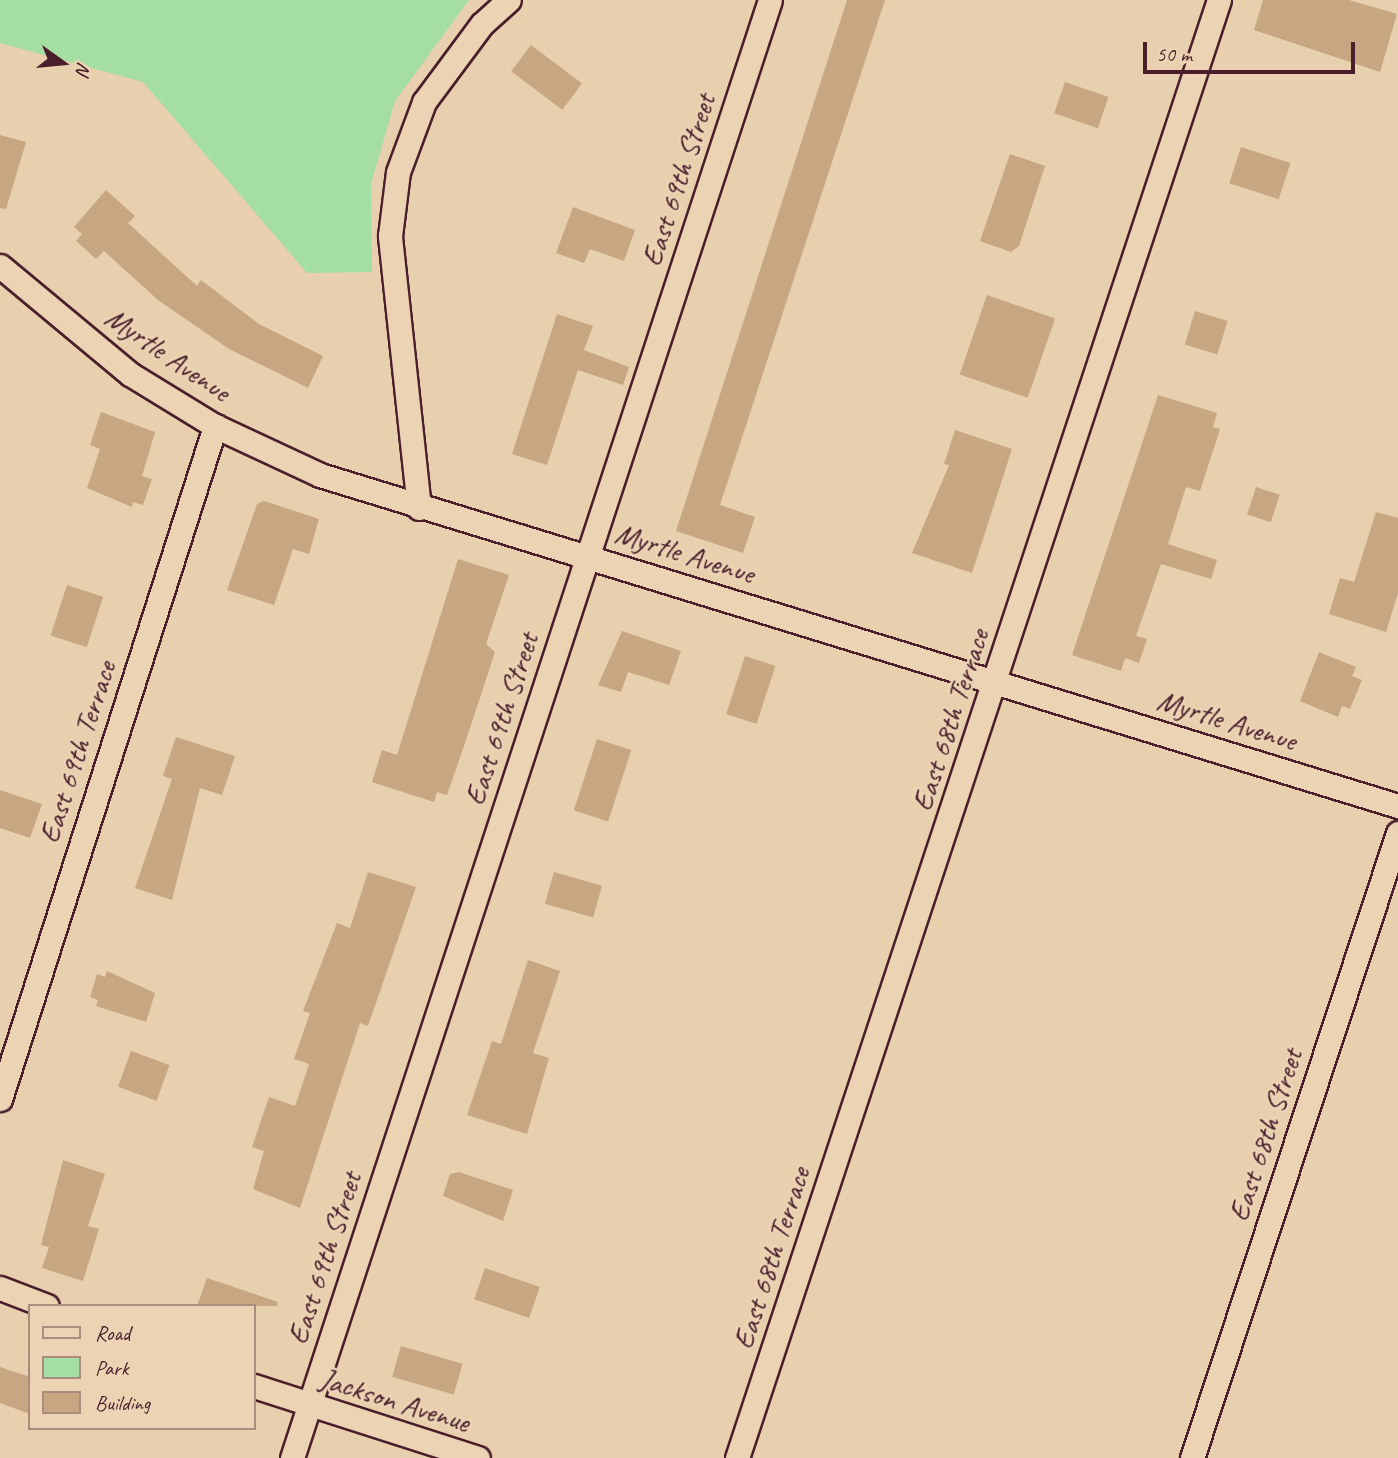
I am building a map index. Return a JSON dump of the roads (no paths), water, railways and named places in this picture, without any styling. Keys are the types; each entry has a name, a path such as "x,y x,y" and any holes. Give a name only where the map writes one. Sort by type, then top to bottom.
{"street":[{"path":"419,508 390,236 398,172 424,102 482,24 509,0"},
{"name":"East 69th Street","path":"292,1458 770,0"},
{"name":"East 68th Terrace","path":"737,1458 1219,0"},
{"name":"Myrtle Avenue","path":"0,266 130,374 215,426 320,475 419,508 587,556 1398,806"},
{"name":"East 69th Terrace","path":"0,1098 215,426"},
{"name":"East 68th Street","path":"1192,1458 1398,833"},
{"path":"0,1288 42,1304"},
{"name":"Jackson Avenue","path":"256,1387 308,1407 478,1458"}]}
